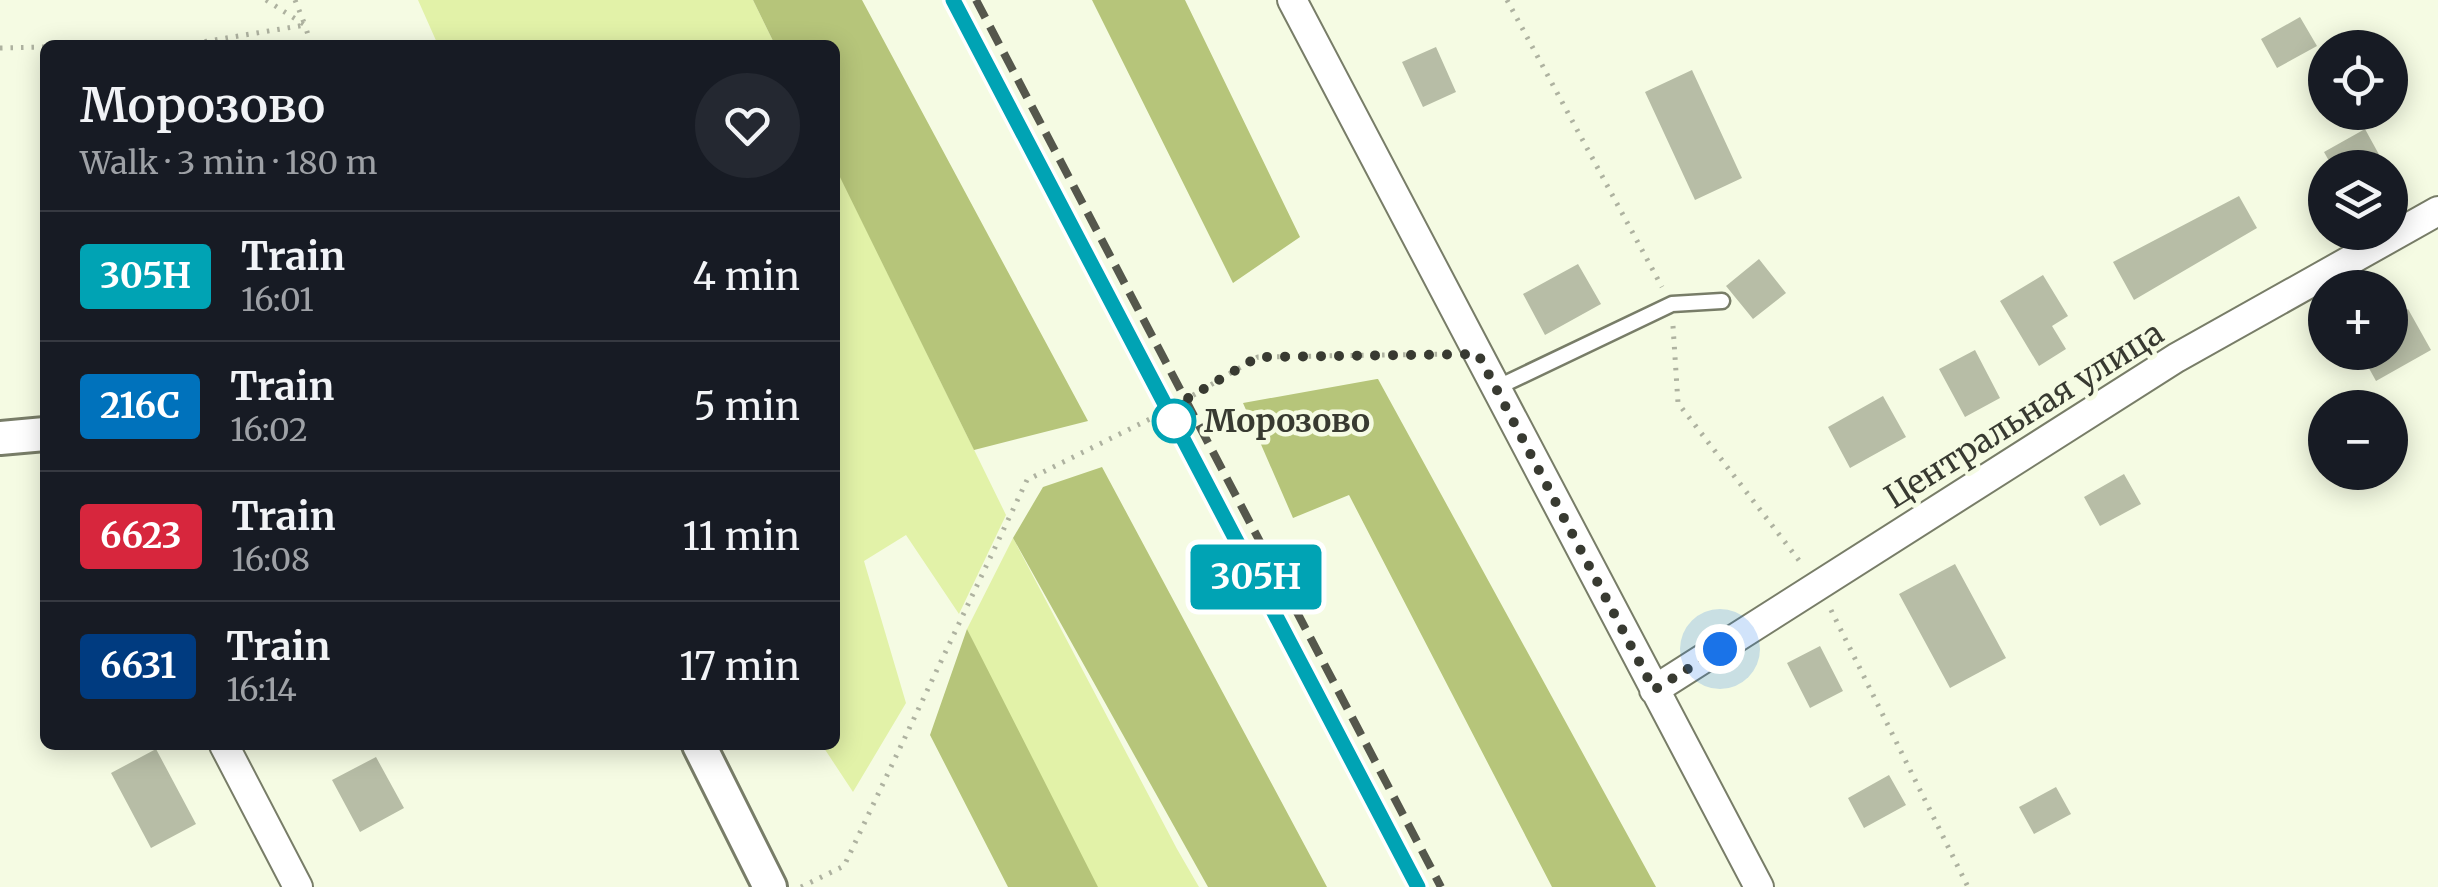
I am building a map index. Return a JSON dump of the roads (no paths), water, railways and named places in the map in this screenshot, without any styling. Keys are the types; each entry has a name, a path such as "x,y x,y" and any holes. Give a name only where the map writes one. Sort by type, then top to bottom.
{"street":[{"path":"1292,0 1759,887"},
{"name":"Центральная улица","path":"1654,690 1820,588 2176,358 2438,212"},
{"path":"0,438 40,434"},
{"path":"227,750 298,887"},
{"path":"702,750 770,887"}],"lane":[{"path":"1496,388 1672,304 1722,301"}],"railway":[{"path":"953,0 1418,887"},
{"path":"976,0 1441,887"}],"train":[{"name":"305Н","path":"953,0 1418,887"}],"place":[{"name":"Морозово","path":"1174,421"}]}
